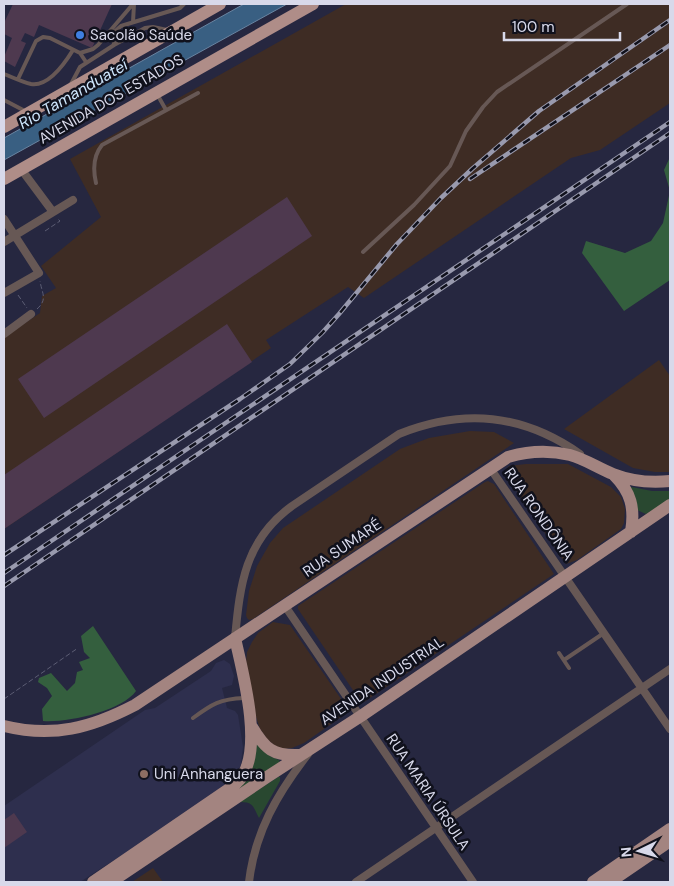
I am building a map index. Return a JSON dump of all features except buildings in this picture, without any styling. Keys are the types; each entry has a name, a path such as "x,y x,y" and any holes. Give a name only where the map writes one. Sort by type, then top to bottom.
{"highway":[{"name":"AVENIDA DOS ESTADOS","path":"4,127 220,4"},
{"name":"AVENIDA DOS ESTADOS","path":"4,179 313,4"}],"main road":[{"name":"RUA SUMARÉ","path":"4,726 47,732 77,728 101,721 146,699 508,457 550,451 571,455 636,481 670,481"},
{"name":"RUA SUMARÉ","path":"612,473 622,483 632,502 631,532"},
{"name":"AVENIDA INDUSTRIAL","path":"111,882 301,754 361,716 670,505"},
{"path":"239,657 244,644 256,626"},
{"path":"93,882 229,789 242,778 249,762 252,740 235,638"},
{"path":"218,650 230,650 239,657"},
{"path":"251,725 264,744 274,753 287,755 301,754"},
{"path":"593,882 670,830"},
{"path":"610,882 670,841"}],"street":[{"path":"21,169 53,212"},
{"path":"4,242 73,200"},
{"path":"4,219 39,273 4,293"},
{"path":"4,334 31,314"},
{"path":"235,638 237,610 248,562 257,542 268,526 292,506 399,434 416,427 448,419 491,418 517,423 540,431 565,444 594,464"},
{"path":"540,431 548,442 550,451"},
{"name":"RUA RONDÔNIA","path":"490,468 670,729"},
{"name":"RUA MARIA ÚRSULA","path":"285,606 473,882"},
{"path":"356,882 670,670"},
{"path":"249,882 252,861 267,816 282,790 313,747"}],"lane":[{"path":"133,4 133,22"},
{"path":"80,53 93,49 98,45 133,4"},
{"path":"114,45 113,37 116,29 180,8 184,4"},
{"path":"363,252 414,205 450,166 466,131 496,92 627,4"},
{"path":"67,91 80,67 114,45 146,28 153,27 172,31"},
{"path":"18,79 39,38 50,38 80,53 86,62"},
{"path":"4,74 30,84 43,82 63,65 73,50"},
{"path":"156,92 166,110"},
{"path":"96,183 94,166 102,145 198,93"},
{"path":"4,100 29,113"},
{"path":"564,660 604,633"},
{"path":"559,652 569,668"},
{"path":"193,718 216,702 224,699 246,698"}],"path":[{"path":"45,231 60,221 53,212"},
{"path":"12,288 31,314 41,305 44,294 39,273"},
{"path":"4,699 78,648"}],"shaded area":[{"path":"244,4 287,4 4,160 4,138"},
{"path":"346,4 670,4 670,103 600,150 571,158 364,298 348,287 266,340 271,348 4,529 4,337 40,313 42,296 56,288 41,266 101,217 70,159"},
{"path":"659,360 670,376 670,472 655,472 633,468 564,429"},
{"path":"470,431 494,432 514,443 253,619 249,620 247,618 249,591 257,566 270,543 283,528 400,449 429,438"},
{"path":"568,464 611,487 621,497 625,509 624,523 621,529 577,560 566,564 505,474 509,466"},
{"path":"488,481 494,484 554,574 364,702 361,702 298,609 298,606"},
{"path":"273,622 290,625 348,709 347,713 304,743 284,749 275,746 260,729 255,714 246,662 247,652 258,633"},
{"name":"Uni Anhanguera","path":"224,660 230,664 234,676 232,685 222,688 227,708 235,711 238,715 243,747 241,764 236,777 80,882 4,882 4,806 145,710 155,708 211,671 216,663"},
{"path":"153,868 163,882 132,882"}],"green space":[{"path":"670,157 670,191 664,170"},
{"path":"670,191 670,280 624,311 582,253 586,241 625,253 651,241 663,223"},
{"path":"630,488 652,491 670,491 670,500 646,514 637,510"},
{"path":"93,626 136,691 129,698 107,710 79,718 43,721 42,709 52,696 47,688 38,682 39,678 51,673 67,691 75,683 77,672 83,670 79,662 90,658 84,652 81,636"},
{"path":"256,741 270,756 279,760 280,763 234,796"},
{"path":"280,777 280,781 259,818 251,804 240,802"}],"railway":[{"path":"4,555 290,364 339,314 397,244 472,169 539,111 670,20"},
{"path":"470,179 670,45"},
{"path":"4,573 670,122"},
{"path":"4,586 670,133"}],"place":[{"name":"Sacolão Saúde","path":"80,35"},
{"name":"Uni Anhanguera","path":"144,774"}],"water label":[{"name":"Rio Tamanduateí","path":"73,94"}]}
